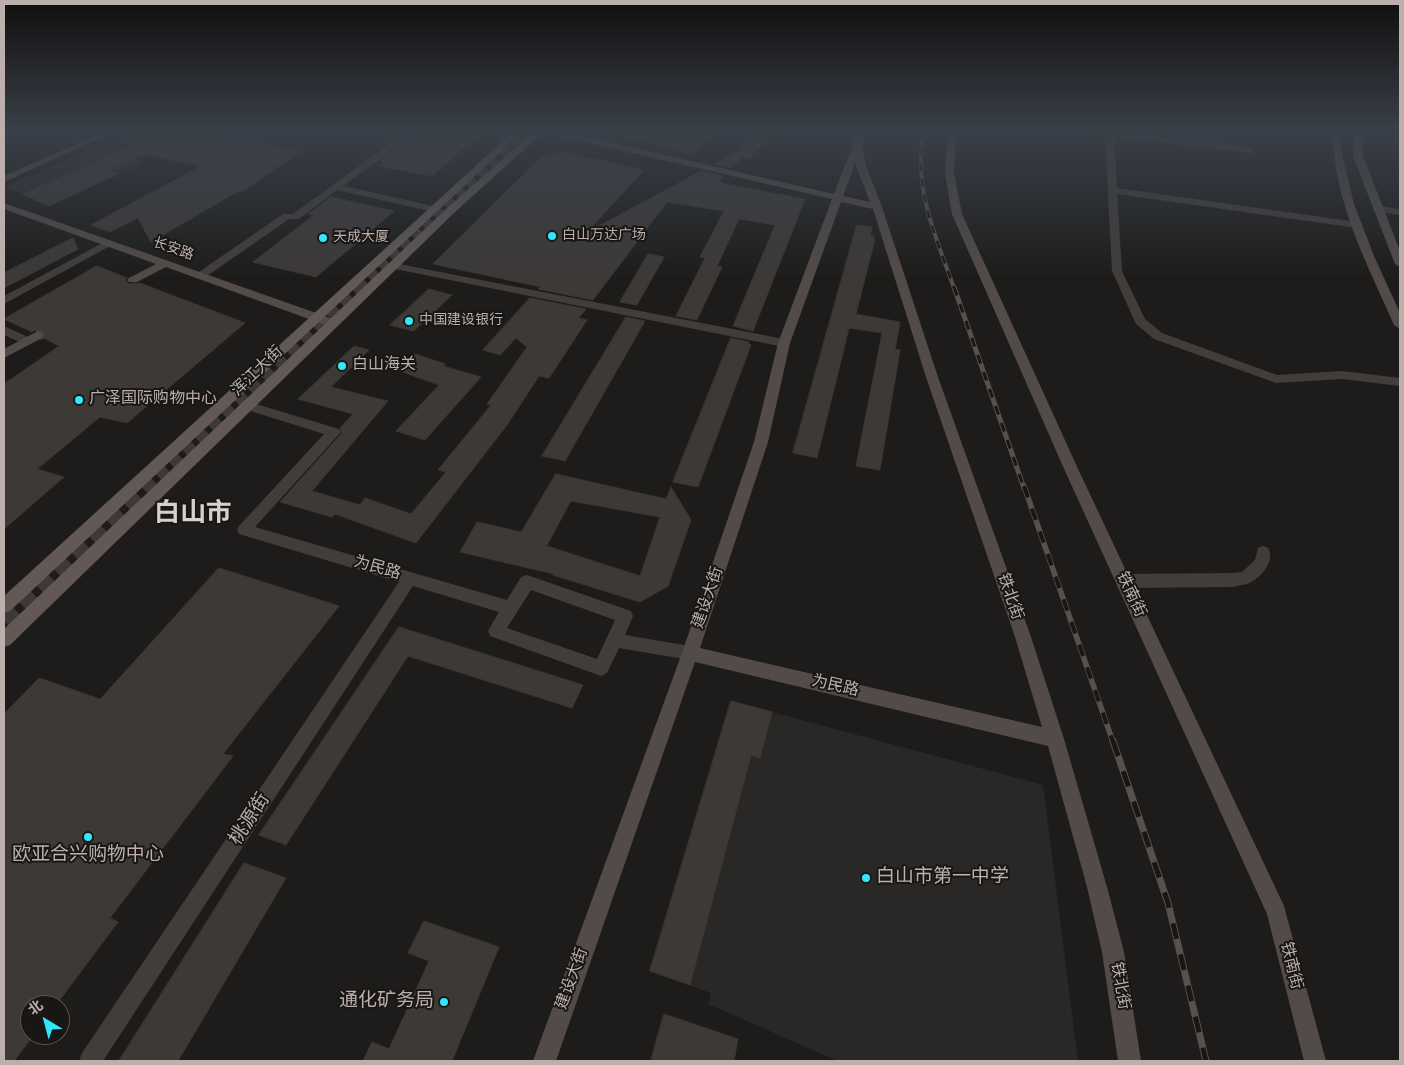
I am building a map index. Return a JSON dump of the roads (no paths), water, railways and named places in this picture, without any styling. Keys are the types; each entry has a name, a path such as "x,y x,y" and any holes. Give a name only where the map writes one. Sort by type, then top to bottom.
{"main road":[{"name":"浑江大街","path":"4,606 465,181"},
{"name":"浑江大街","path":"4,640 246,405 484,181"}],"street":[{"path":"200,276 288,216 295,217 345,181"},
{"path":"759,181 877,207"},
{"name":"建设大街","path":"544,1061 690,653 761,442 784,343 843,181"},
{"name":"铁北街","path":"867,181 929,368 1023,637 1054,738 1097,887 1113,952 1130,1061"},
{"name":"铁南街","path":"950,181 950,191 956,214 1072,471 1277,913 1314,1061"},
{"path":"1112,181 1117,271 1140,321 1158,336 1276,379 1342,375 1400,382"},
{"path":"1342,181 1357,225 1400,325"},
{"path":"1367,181 1400,264"},
{"path":"335,188 434,209"},
{"path":"1112,190 1357,225"},
{"name":"长安路","path":"4,206 332,323"},
{"path":"1377,209 1400,212"},
{"path":"4,301 108,243"},
{"path":"134,280 164,264"},
{"path":"394,266 784,343"},
{"path":"4,330 26,341"},
{"path":"4,354 38,334"},
{"name":"为民路","path":"246,405 334,432 287,486 244,530 510,608"},
{"path":"1124,581 1233,580 1247,577 1262,562 1263,552"},
{"name":"桃源街","path":"90,1061 410,578"},
{"path":"527,582 625,616 601,668 496,631 510,608 527,582"},
{"name":"为民路","path":"614,640 690,653 1054,738"}],"tunnel":[{"path":"358,288 475,181"},
{"path":"119,288 133,280"},
{"path":"38,335 121,287"},
{"path":"144,488 359,287"},
{"path":"4,621 145,486"}],"railway":[{"path":"922,181 933,230 954,288"},
{"path":"954,287 1024,488"},
{"path":"1024,486 1113,742"},
{"path":"1113,741 1168,903 1206,1061"}],"place":[{"name":"白山万达广场","path":"552,236"},
{"name":"天成大厦","path":"323,238"},
{"name":"中国建设银行","path":"409,321"},
{"name":"白山海关","path":"342,366"},
{"name":"广泽国际购物中心","path":"79,400"},
{"name":"欧亚合兴购物中心","path":"88,837"},
{"name":"白山市第一中学","path":"866,878"},
{"name":"通化矿务局","path":"444,1002"}],"district":[{"name":"白山市","path":"193,516"}]}
